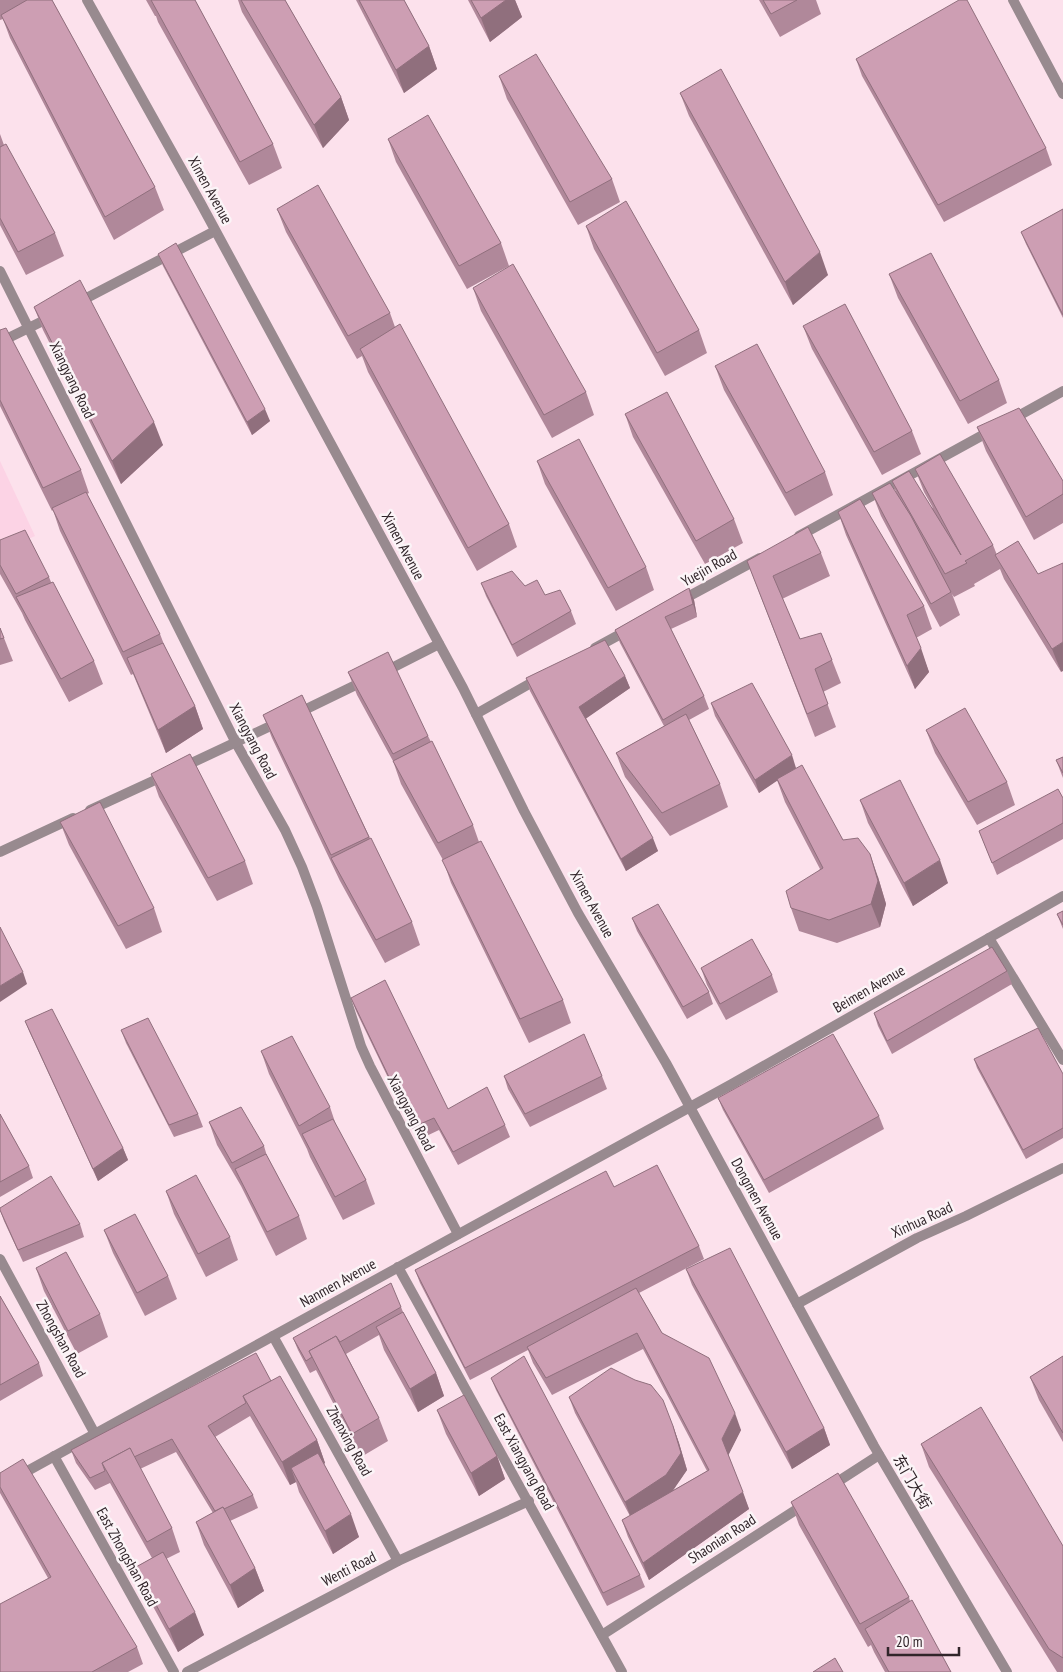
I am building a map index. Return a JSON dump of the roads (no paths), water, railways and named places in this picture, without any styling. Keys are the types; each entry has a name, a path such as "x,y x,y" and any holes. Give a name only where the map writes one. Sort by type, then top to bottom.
{"street":[{"name":"Ximen Avenue","path":"87,0 216,231 439,644 578,913 690,1107"},
{"path":"1013,0 1063,94"},
{"path":"0,342 216,231"},
{"name":"Xiangyang Road","path":"0,271 236,743 285,830 317,907 354,1026 367,1060 458,1234"},
{"path":"787,543 1063,391"},
{"name":"Yuejin Road","path":"674,605 769,552"},
{"path":"588,652 640,624"},
{"path":"0,852 236,743 439,644"},
{"path":"476,714 545,676"},
{"name":"Beimen Avenue","path":"690,1107 1063,896"},
{"path":"989,938 1063,1060"},
{"name":"Nanmen Avenue","path":"0,1486 690,1107"},
{"name":"Dongmen Avenue","path":"690,1107 798,1304"},
{"name":"Xinhua Road","path":"798,1304 917,1238 1063,1168"},
{"name":"Zhongshan Road","path":"0,1260 95,1434"},
{"name":"East Xiangyang Road","path":"398,1267 622,1672"},
{"name":"东门大街","path":"798,1304 879,1455 1007,1672"},
{"name":"Zhenxing Road","path":"273,1336 398,1561"},
{"name":"Shaonian Road","path":"602,1635 879,1455"},
{"name":"East Zhongshan Road","path":"54,1456 174,1672"},
{"name":"Wenti Road","path":"187,1672 398,1561 529,1501"}]}
